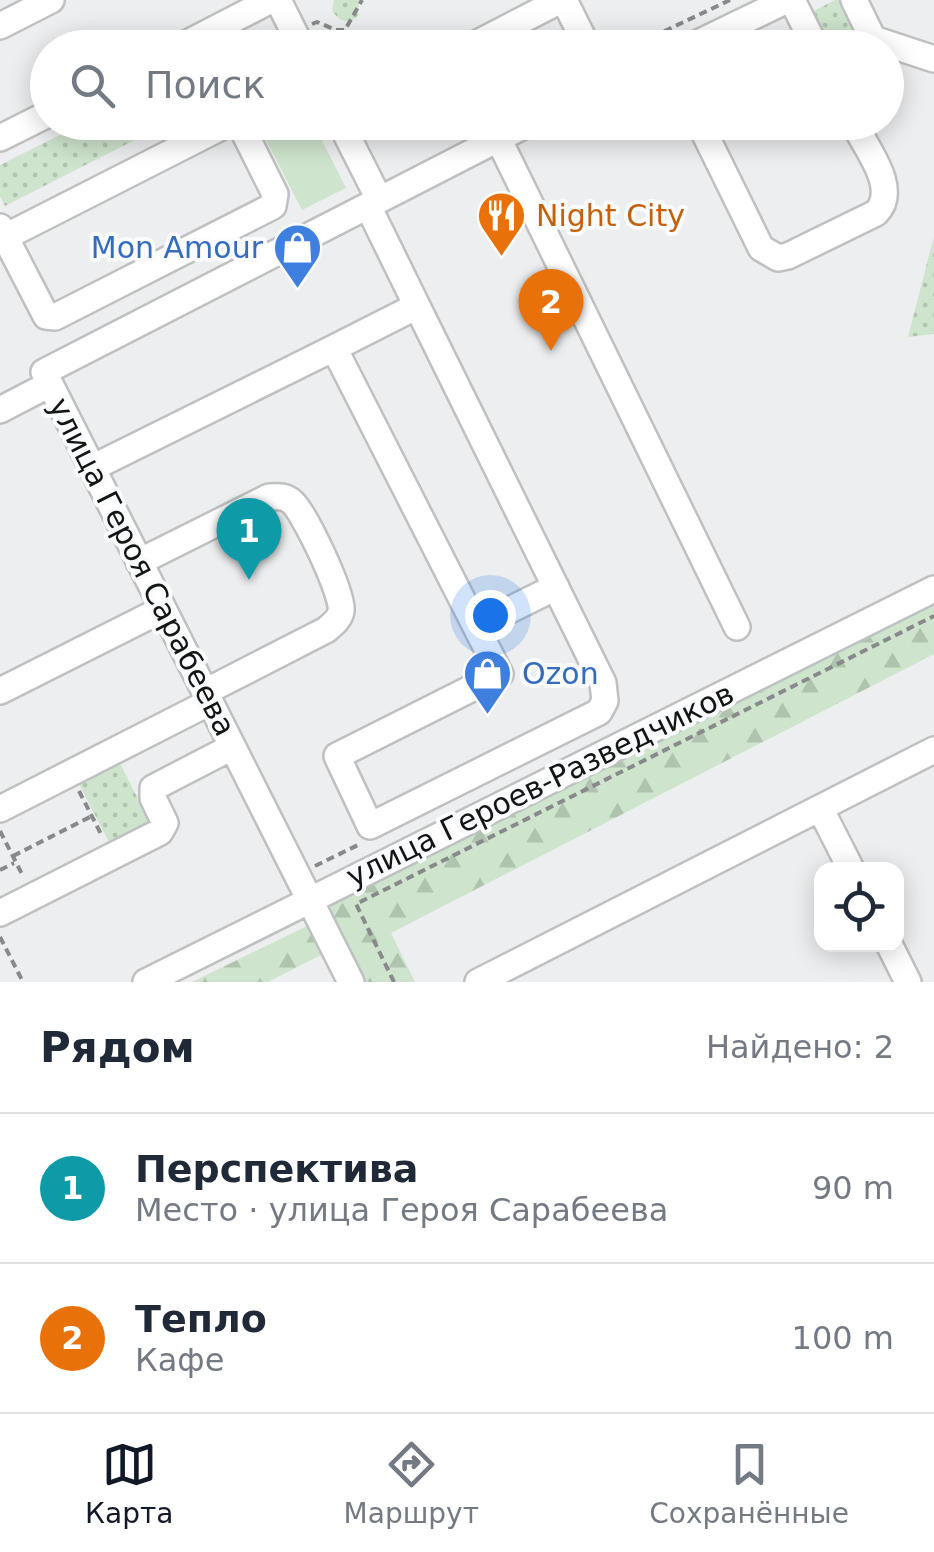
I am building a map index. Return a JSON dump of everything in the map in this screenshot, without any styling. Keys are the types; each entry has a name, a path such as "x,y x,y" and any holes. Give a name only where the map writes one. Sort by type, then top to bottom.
{"street":[{"path":"0,26 51,0"},
{"path":"214,30 274,0 301,30"},
{"path":"504,30 563,0 579,30"},
{"path":"726,30 790,0 806,30"},
{"path":"854,0 869,30"},
{"path":"904,50 934,60"},
{"path":"0,138 30,123"},
{"path":"197,140 3,232 46,316 55,317 273,206 275,194 245,140"},
{"path":"334,348 500,674 337,756 370,826 598,712 605,701 604,684 417,306 348,140"},
{"name":"улица Героя Сарабеева","path":"351,982 44,372 494,140"},
{"path":"499,140 737,627"},
{"path":"708,140 761,248 778,258 876,213 883,206 886,187 862,140"},
{"path":"92,468 417,306"},
{"path":"0,410 50,384"},
{"path":"0,809 326,630 342,610 339,592 294,503 283,496 269,497 139,562"},
{"path":"477,626 556,587"},
{"name":"улица Героев-Разведчиков","path":"146,982 934,589"},
{"path":"0,691 163,608"},
{"path":"0,913 164,829 153,788 232,747"},
{"path":"478,982 934,751"},
{"path":"820,808 847,862"},
{"path":"893,952 908,982"}],"path":[{"path":"345,30 362,0"},
{"path":"667,30 730,0"},
{"path":"311,30 317,22 336,30"},
{"path":"394,982 356,904 934,616"},
{"path":"70,773 112,856"},
{"path":"0,870 92,816"},
{"path":"0,831 33,896"},
{"path":"0,938 23,982"}],"green space":[{"path":"334,0 359,0 358,16 347,21 340,19 332,10"},
{"path":"835,0 845,0 858,30 811,30 804,16"},
{"path":"50,140 135,140 5,206 0,196 0,165"},
{"path":"266,140 322,140 346,188 302,210"},
{"path":"934,236 934,334 908,337"},
{"path":"934,590 934,654 391,933 415,982 365,982 324,902 360,883 349,864"},
{"path":"120,763 150,823 110,844 79,784"},
{"path":"307,926 321,955 268,982 192,982"}],"place":[{"name":"Night City","path":"501,258"},
{"name":"Mon Amour","path":"298,290"},
{"name":"Тепло","path":"551,351"},
{"name":"Перспектива","path":"249,580"},
{"name":"Ozon","path":"487,716"}]}
